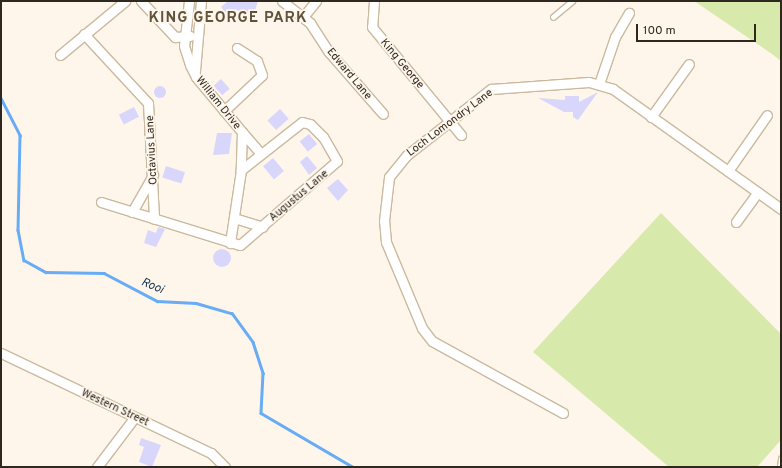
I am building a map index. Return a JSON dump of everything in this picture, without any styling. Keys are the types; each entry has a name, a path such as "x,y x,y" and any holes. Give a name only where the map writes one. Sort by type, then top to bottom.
{"street":[{"path":"60,55 125,1"},
{"path":"141,1 173,35 184,38 197,34"},
{"name":"William Drive","path":"189,1 184,38 196,77 242,132 241,170 230,243"},
{"path":"196,77 197,34 200,1"},
{"name":"Edward Lane","path":"282,1 303,17 383,114"},
{"path":"303,17 316,1"},
{"name":"King George","path":"374,1 372,27 461,135"},
{"path":"628,13 615,37 599,84 651,117 781,209"},
{"name":"Octavius Lane","path":"84,34 148,103 153,175 154,218"},
{"path":"224,111 262,74 258,61 237,48"},
{"path":"651,117 689,64"},
{"name":"Loch Lomondry Lane","path":"563,413 432,341 422,328 386,242 384,222 389,177 407,155 498,87 599,84"},
{"path":"728,171 767,115"},
{"name":"Augustus Lane","path":"230,243 242,245 337,161 323,137 310,124 302,122 241,170"},
{"path":"242,132 261,154"},
{"path":"132,212 153,175"},
{"path":"736,222 758,192"},
{"path":"101,202 230,243"},
{"path":"234,218 263,227"},
{"name":"Western Street","path":"1,353 134,418 211,453 225,467"},
{"path":"96,467 134,418"}],"lane":[{"path":"553,17 572,1"},
{"path":"780,467 781,459"}],"green space":[{"path":"694,1 781,1 781,61 772,54"},
{"path":"661,213 781,334 781,440 757,467 669,467 533,352"}],"building":[{"path":"228,1 258,1 253,18 235,9 226,13 221,7"},
{"path":"221,79 230,89 222,95 214,86"},
{"path":"158,86 162,86 166,92 162,98 158,98 154,94 154,90"},
{"path":"598,92 578,120 573,117 573,112 564,112 538,98 565,100 565,96 579,96 579,102"},
{"path":"134,107 139,117 124,125 119,115"},
{"path":"280,109 289,119 276,130 267,120"},
{"path":"217,133 232,133 229,154 213,155"},
{"path":"309,134 317,144 308,152 300,142"},
{"path":"307,156 317,168 309,175 300,162"},
{"path":"273,158 284,171 274,179 263,166"},
{"path":"166,166 185,172 181,184 162,177"},
{"path":"338,179 348,190 338,201 327,188"},
{"path":"158,227 165,229 156,247 144,243 148,230 156,233"},
{"path":"222,249 228,252 231,258 228,264 222,267 216,264 213,258 216,252"},
{"path":"141,438 161,445 152,467 139,462 144,447 139,445"}],"waterway":[{"name":"Rooi","path":"1,98 20,135 18,230 24,260 46,272 104,273 157,301 196,303 232,313 253,342 263,373 261,413 353,467"}],"district":[{"name":"KING GEORGE PARK","path":"228,19"}]}
